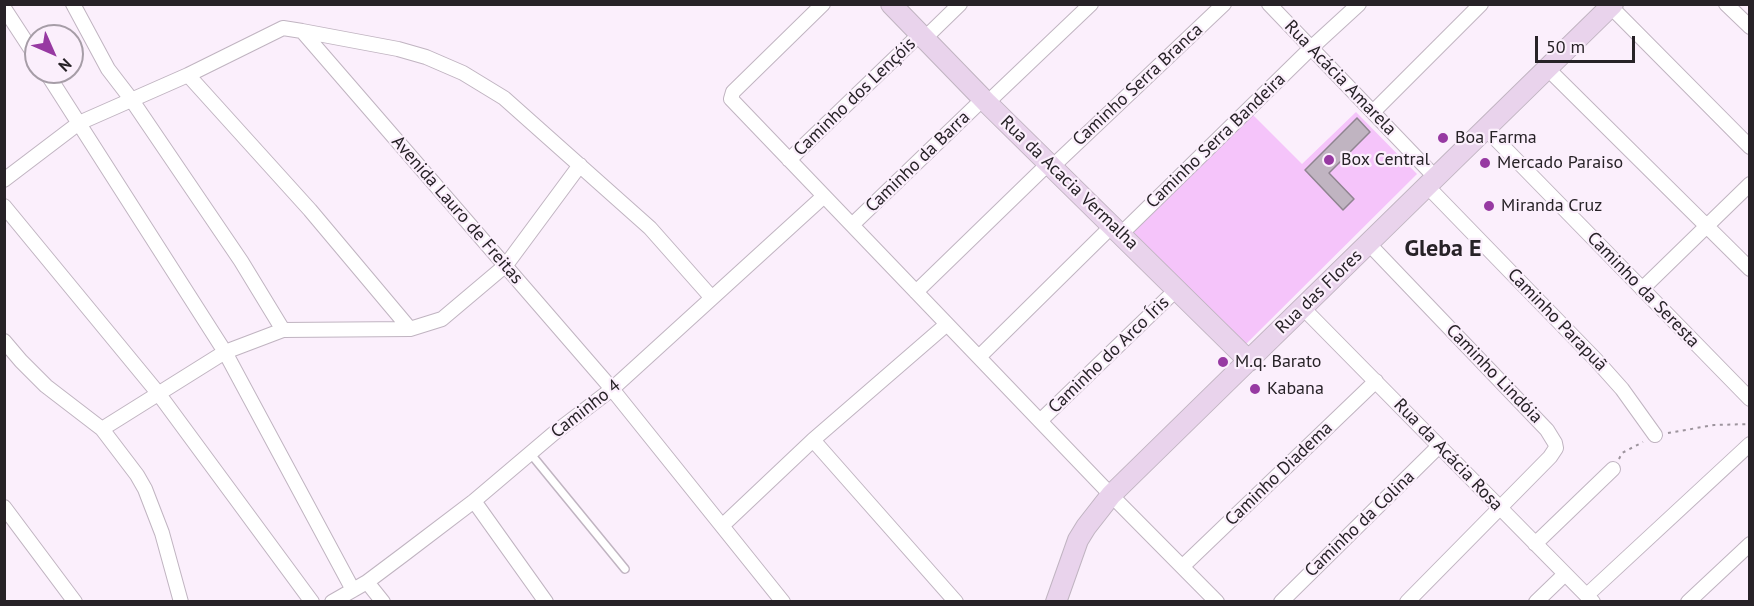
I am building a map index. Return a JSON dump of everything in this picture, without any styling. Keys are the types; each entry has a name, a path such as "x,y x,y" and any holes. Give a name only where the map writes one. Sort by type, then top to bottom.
{"street":[{"path":"73,4 108,69 131,99 241,261 283,330"},
{"path":"823,4 731,97 1111,495 1217,602"},
{"name":"Rua da Acacia Vermalha","path":"891,4 985,101 1249,361"},
{"name":"Caminho dos Lençóis","path":"789,160 960,4"},
{"name":"Caminho da Barra","path":"852,225 1090,4"},
{"name":"Caminho Serra Branca","path":"916,292 1224,4"},
{"name":"Rua Acácia Amarela","path":"1269,4 1373,112 1432,182"},
{"name":"Caminho Serra Bandeira","path":"979,357 1359,4"},
{"path":"1373,112 1481,4"},
{"path":"1726,4 1749,27"},
{"path":"1612,6 1749,147"},
{"name":"Rua das Flores","path":"1056,602 1078,540 1111,495 1612,6"},
{"path":"4,8 24,39"},
{"path":"4,180 79,123 188,75 283,28 302,31 398,49 445,64 504,98 650,228 712,298"},
{"name":"Avenida Lauro de Freitas","path":"302,31 612,389 783,602"},
{"path":"1548,69 1749,269"},
{"path":"188,75 316,216 410,329"},
{"path":"54,84 225,352 353,590"},
{"name":"Caminho da Seresta","path":"1486,129 1749,399"},
{"path":"102,429 225,352 283,330 410,329 442,320 506,266 580,165"},
{"name":"Caminho Parapuã","path":"1432,182 1622,389 1655,435"},
{"path":"1642,289 1749,184"},
{"name":"Caminho 4","path":"332,602 367,582 474,501 530,453 612,389 824,196"},
{"path":"4,206 158,393 312,602"},
{"name":"Caminho Lindóia","path":"1369,244 1547,430 1556,443 1556,448 1550,457 1499,507"},
{"name":"Caminho do Arco Íris","path":"1040,421 1177,289"},
{"name":"Rua da Acácia Rosa","path":"1303,308 1534,544 1590,598"},
{"path":"722,526 813,440 947,324"},
{"path":"4,341 46,386 102,429 127,460 145,489 162,533 181,602"},
{"name":"Caminho Diadema","path":"1183,566 1376,381"},
{"path":"813,440 956,602"},
{"path":"1590,598 1749,444"},
{"name":"Caminho da Colina","path":"1281,602 1439,446"},
{"path":"1534,544 1613,469"},
{"path":"474,501 546,602"},
{"path":"4,507 75,602"},
{"path":"1407,602 1499,507"},
{"path":"1688,602 1749,544"},
{"path":"1536,602 1564,574"},
{"path":"367,582 383,602"}],"lane":[{"path":"530,453 625,569"}],"path":[{"path":"1613,469 1622,453 1655,435 1714,425 1749,424"}],"shaded area":[{"path":"1356,112 1417,174 1243,347 1130,230 1251,113 1302,164"}],"building":[{"name":"Box Central","path":"1357,118 1370,132 1329,173 1354,199 1343,210 1305,170"}],"place":[{"name":"Boa Farma","path":"1443,138"},
{"name":"Box Central","path":"1329,160"},
{"name":"Mercado Paraiso","path":"1485,163"},
{"name":"Miranda Cruz","path":"1489,206"},
{"name":"M.q. Barato","path":"1223,362"},
{"name":"Kabana","path":"1255,389"}],"district":[{"name":"Gleba E","path":"1443,249"}]}
